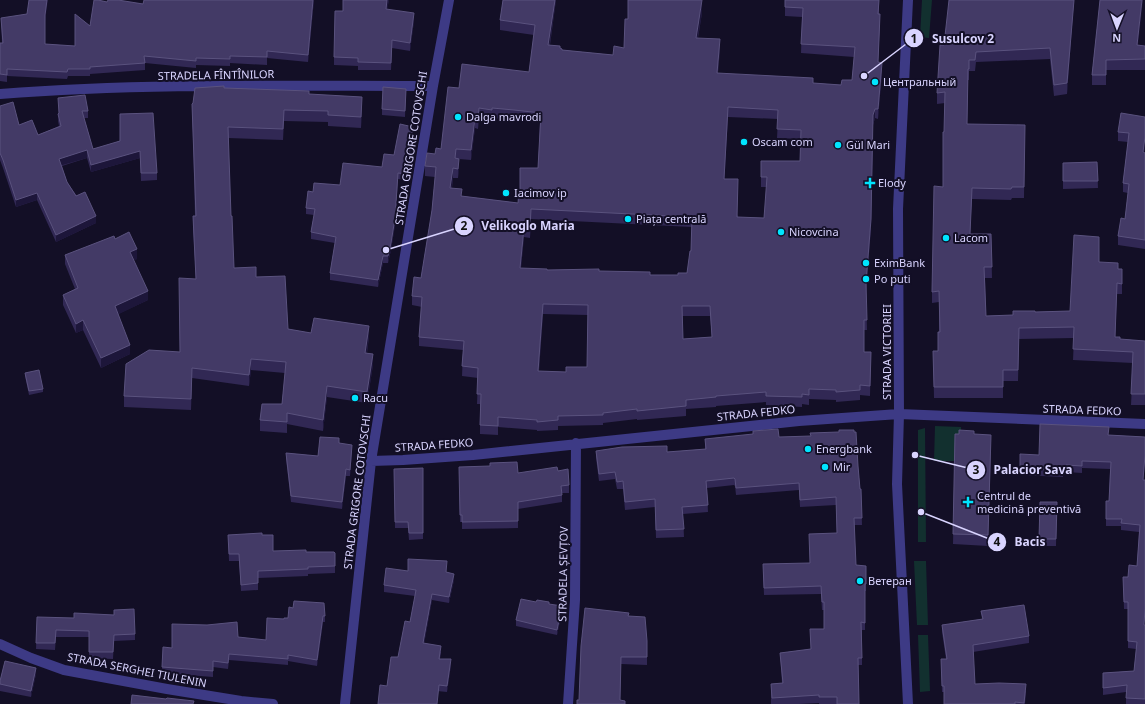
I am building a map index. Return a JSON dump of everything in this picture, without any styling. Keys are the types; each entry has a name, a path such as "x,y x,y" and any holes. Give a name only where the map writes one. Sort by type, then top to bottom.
{"street":[{"name":"STRADA GRIGORE COTOVSCHI","path":"345,704 371,461 433,86 449,0"},
{"name":"STRADA VICTORIEI","path":"908,0 898,209 898,484 908,704"},
{"name":"STRADELA FÎNTÎNILOR","path":"0,94 37,91 187,86 433,86"},
{"name":"STRADA FEDKO","path":"371,461 473,455 799,421 899,414 1145,424"},
{"name":"STRADELA ȘEVȚOV","path":"568,704 575,600 576,444"},
{"name":"STRADA SERGHEI TIULENIN","path":"0,644 31,658 64,670 241,701 273,704"}],"green space":[{"path":"922,0 932,0 929,38 920,37"},
{"path":"935,426 961,427 961,440 955,461 934,461"},
{"path":"925,428 926,542 918,542 918,430"},
{"path":"914,561 926,561 928,625 917,625"},
{"path":"918,635 928,635 930,691 920,692"}],"building":[{"path":"29,0 47,0 45,15 45,44 75,46 75,14 90,26 94,0 107,2 108,0 118,0 143,4 144,0 313,0 308,55 267,51 267,57 230,56 230,59 196,58 196,61 144,56 145,63 90,67 90,69 68,69 67,72 7,69 7,75 0,74 0,43 3,43 1,18 27,14"},
{"path":"343,0 387,0 386,9 414,13 410,43 392,40 391,63 358,62 358,58 334,57 335,11 343,11"},
{"path":"503,0 555,0 548,45 560,46 562,50 613,55 614,46 624,48 625,19 628,19 628,0 702,0 696,38 720,39 717,73 813,78 813,83 841,85 842,80 852,80 855,47 801,44 803,8 785,7 785,0 879,0 878,14 880,14 878,62 882,63 878,109 875,109 873,115 871,219 866,283 867,320 864,320 864,352 871,352 870,386 860,385 860,390 836,392 836,390 809,389 809,395 802,394 802,397 766,396 766,392 716,396 686,400 686,406 637,411 637,409 603,413 603,415 558,416 558,420 537,422 537,420 498,417 498,426 480,425 481,394 477,394 478,368 462,366 464,341 419,337 422,297 412,296 414,277 421,278 432,210 436,167 425,166 427,153 435,154 436,148 441,149 448,87 459,88 462,64 529,72 535,25 500,20","holes":["728,107 778,110 777,129 801,130 800,161 761,161 761,177 767,177 764,218 737,217 738,179 724,179","479,108 541,113 538,168 520,168 520,191 518,203 461,196 462,189 450,188 453,168 458,169 459,159 455,158 456,149 471,150 475,118 478,119","531,209 692,217 691,251 687,273 678,273 678,275 650,275 650,272 599,271 599,269 547,270 520,268 524,228 530,228","543,304 588,305 587,367 566,367 566,372 538,371","682,306 710,306 712,337 683,339"]},
{"path":"949,0 1074,0 1067,83 1054,85 1050,48 976,52 975,60 969,60 967,124 1025,125 1024,187 1012,187 1011,189 972,188 970,234 991,234 992,267 984,267 986,316 1013,315 1013,311 1070,311 1074,235 1099,237 1099,262 1118,263 1118,269 1122,269 1122,284 1117,283 1115,337 1120,337 1120,339 1145,341 1145,394 1131,394 1133,352 1073,349 1074,327 1019,328 1018,370 1003,370 1003,387 934,387 933,351 938,351 938,332 940,332 939,291 932,292 934,186 943,187 945,92 937,93 940,45 944,45"},
{"path":"1100,0 1142,0 1137,45 1145,46 1145,59 1106,60 1106,75 1092,75"},
{"path":"224,86 224,88 309,91 309,94 362,97 361,117 328,115 328,111 284,110 283,129 228,127 234,268 256,267 256,277 285,276 288,329 311,333 314,318 369,326 365,353 373,354 367,392 327,386 323,420 287,413 287,422 260,420 262,404 282,404 286,362 251,359 249,375 192,368 191,399 124,396 126,364 149,350 180,352 179,278 196,279 193,216 196,216 192,104 195,88"},
{"path":"383,87 406,89 405,111 382,109"},
{"path":"85,95 88,111 82,111 93,149 120,141 120,114 153,113 157,173 141,173 140,151 91,165 87,150 59,159 67,182 76,196 85,192 96,216 56,235 37,193 16,200 0,153 0,106 13,102 19,125 32,120 38,135 61,126 58,114 58,98"},
{"path":"1121,113 1145,117 1143,152 1145,153 1145,240 1118,236 1121,218 1125,219 1129,184 1123,183 1129,133 1118,132"},
{"path":"400,124 413,127 409,153 414,154 412,168 407,168 406,174 398,173 395,218 391,243 388,256 383,256 378,280 330,273 336,237 311,232 315,209 306,208 308,191 313,192 314,183 340,185 343,163 382,167 384,154 394,155"},
{"path":"1097,162 1098,181 1063,181 1063,163"},
{"path":"129,232 137,249 130,252 148,291 115,306 130,345 101,358 83,320 76,324 63,295 78,288 65,255 114,236 115,239"},
{"path":"39,370 43,389 29,391 25,373"},
{"path":"1040,424 1109,427 1108,435 1145,437 1143,480 1145,480 1145,699 1126,698 1127,685 1103,688 1103,673 1134,671 1137,642 1128,641 1128,602 1124,602 1123,577 1128,577 1129,565 1137,566 1140,525 1121,523 1122,519 1106,519 1106,501 1109,501 1111,462 1082,461 1082,466 1066,465 1066,468 1063,468 1063,470 1020,468 1020,454 1039,455"},
{"path":"778,429 779,437 811,436 810,433 839,432 839,430 854,430 854,432 856,432 862,518 854,518 856,565 866,566 865,623 861,622 862,658 858,658 859,704 837,704 837,697 819,697 819,695 772,698 771,684 783,683 780,653 811,649 810,629 824,629 824,602 822,602 821,586 764,588 763,564 810,563 809,534 837,533 836,497 800,500 799,483 736,488 734,478 706,481 708,505 682,507 684,529 656,530 655,499 625,502 623,481 617,482 615,472 599,474 596,451 622,447 667,446 667,452 706,449 705,439 753,434 753,431"},
{"path":"959,430 974,431 974,434 991,435 988,535 953,534 955,434 959,434"},
{"path":"320,437 339,438 339,443 352,445 350,470 346,469 342,502 291,496 286,453 318,456"},
{"path":"517,462 518,473 557,467 558,471 568,469 569,485 561,486 562,495 518,502 518,521 462,522 462,515 460,515 459,467 490,466 490,463"},
{"path":"423,468 423,533 409,533 408,522 395,522 394,469"},
{"path":"1040,502 1057,502 1056,539 1039,539"},
{"path":"262,533 262,535 273,535 273,551 306,550 306,552 334,552 335,566 308,567 308,569 258,571 258,583 241,585 239,554 229,554 228,535"},
{"path":"408,559 447,561 446,572 454,574 449,597 432,594 423,643 441,646 439,659 451,659 447,686 439,685 437,704 378,704 380,685 387,686 391,657 398,657 405,621 410,622 416,590 384,585 386,568 408,571"},
{"path":"521,599 536,602 537,600 549,602 549,604 562,606 557,630 516,620"},
{"path":"294,601 324,603 325,616 323,616 317,660 288,655 288,659 229,654 228,663 213,661 213,671 162,667 163,647 172,648 172,624 207,625 237,622 238,637 266,640 267,618 288,618 289,607 293,608"},
{"path":"1024,605 1029,636 973,645 975,684 1026,684 1024,703 944,704 941,659 947,659 942,625 983,619 981,611"},
{"path":"585,608 629,613 628,616 645,617 647,657 621,657 620,700 625,701 625,704 577,704 577,700 579,700 581,646"},
{"path":"134,609 135,634 114,635 113,652 89,652 89,631 56,630 55,643 36,643 37,617 74,618 74,613 114,615 114,610"},
{"path":"5,661 36,668 31,691 0,684"},
{"path":"132,695 194,701 193,704 131,704"}],"place":[{"name":"Susulcov 2","path":"864,76"},
{"name":"Центральный","path":"875,82"},
{"name":"Dalga mavrodi","path":"458,117"},
{"name":"Oscam com","path":"744,142"},
{"name":"Gül Mari","path":"838,145"},
{"name":"Elody","path":"870,183"},
{"name":"Iacimov ip","path":"506,193"},
{"name":"Piața centrală","path":"628,219"},
{"name":"Nicovcina","path":"781,232"},
{"name":"Lacom","path":"946,238"},
{"name":"Velikoglo Maria","path":"386,250"},
{"name":"EximBank","path":"866,263"},
{"name":"Po puti","path":"866,279"},
{"name":"Racu","path":"355,398"},
{"name":"Energbank","path":"808,449"},
{"name":"Palacior Sava","path":"915,455"},
{"name":"Mir","path":"825,467"},
{"name":"Centrul de medicină preventivă","path":"968,502"},
{"name":"Bacis","path":"921,512"},
{"name":"Ветеран","path":"860,581"}]}
